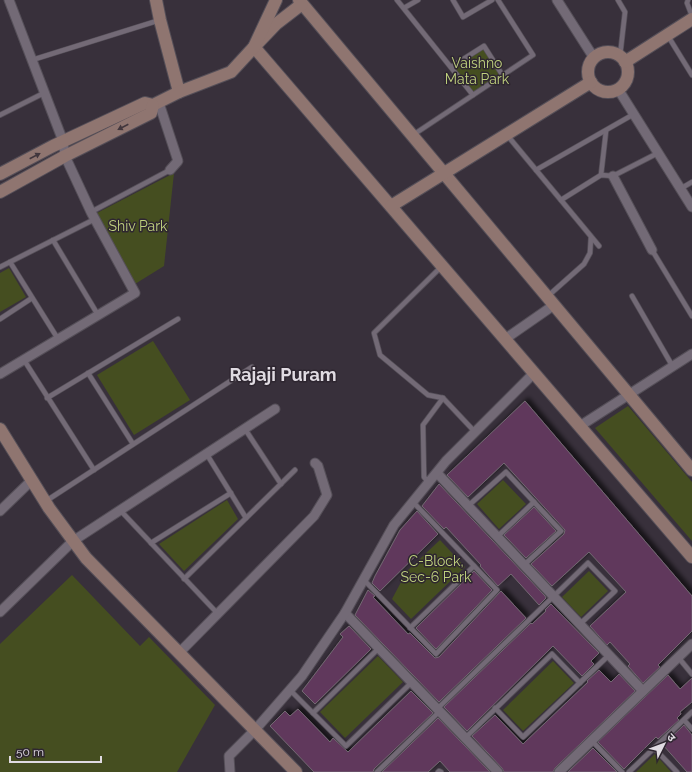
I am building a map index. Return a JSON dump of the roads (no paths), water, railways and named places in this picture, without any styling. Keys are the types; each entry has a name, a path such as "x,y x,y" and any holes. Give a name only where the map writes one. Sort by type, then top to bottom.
{"street":[{"path":"0,374 135,293 93,215 65,156 64,142 9,0"},
{"path":"156,0 179,92"},
{"path":"254,47 276,0"},
{"path":"557,0 594,58"},
{"path":"0,174 145,103 156,104 179,92 231,72 276,24 300,2 692,470"},
{"path":"623,59 667,35 692,17"},
{"path":"254,47 692,557"},
{"path":"610,52 623,59 628,68 626,80 618,89 613,91 600,90 591,82 589,70 590,64 594,58 598,55 610,52"},
{"path":"391,206 591,82"},
{"path":"618,89 692,207"},
{"path":"0,192 65,156 151,113 156,104"},
{"path":"156,104 178,161 170,170"},
{"path":"613,176 652,250"},
{"path":"504,338 550,301"},
{"path":"580,426 692,354"},
{"path":"230,772 229,756 255,730 302,676 346,613 394,525 446,461 534,373"},
{"path":"0,612 73,541 275,408"},
{"path":"0,430 46,502 86,558 296,772"},
{"path":"179,653 314,516 327,495 318,466 315,463"},
{"path":"437,472 643,692"},
{"path":"0,511 32,480"},
{"path":"346,613 498,772"},
{"path":"560,772 692,644"}],"lane":[{"path":"397,0 473,95"},
{"path":"404,8 418,0"},
{"path":"453,0 463,17 492,0"},
{"path":"412,135 533,56 498,0"},
{"path":"618,0 625,12 623,59"},
{"path":"688,0 687,3 692,17"},
{"path":"32,60 160,20"},
{"path":"667,35 692,75"},
{"path":"451,67 484,46 503,76"},
{"path":"0,115 44,93"},
{"path":"536,170 634,114"},
{"path":"601,175 606,131"},
{"path":"507,135 598,246"},
{"path":"560,200 601,175 613,176 658,153"},
{"path":"0,267 53,240 170,170"},
{"path":"680,189 692,182"},
{"path":"550,301 584,264 590,253 591,237"},
{"path":"53,240 98,316"},
{"path":"652,250 692,316"},
{"path":"10,262 58,339"},
{"path":"442,265 374,333 380,355 428,395 443,398 475,432"},
{"path":"632,296 673,366"},
{"path":"0,319 32,298"},
{"path":"47,398 178,319"},
{"path":"24,360 94,470"},
{"path":"46,502 252,366"},
{"path":"88,373 133,444"},
{"path":"428,483 424,477 423,425 443,398"},
{"path":"244,428 281,484"},
{"path":"206,454 246,518"},
{"path":"184,579 295,470"},
{"path":"468,506 506,472 561,531 524,565"},
{"path":"151,543 231,494"},
{"path":"364,580 436,654 497,590 413,502"},
{"path":"498,537 534,502"},
{"path":"120,510 218,614"},
{"path":"377,772 588,563 615,591 580,624"},
{"path":"410,628 474,566"},
{"path":"313,713 379,648"},
{"path":"465,738 552,654 580,683"},
{"path":"495,708 523,737 608,655"},
{"path":"678,657 692,674"},
{"path":"290,690 346,746 412,682"},
{"path":"629,772 692,712"},
{"path":"684,720 692,729"},
{"path":"592,741 622,772"},
{"path":"654,748 677,772"}],"district":[{"name":"Rajaji Puram","path":"283,375"}],"park label":[{"name":"Vaishno Mata Park","path":"477,72"},
{"name":"Shiv Park","path":"138,226"},
{"name":"C-Block, Sec-6 Park","path":"436,570"}]}
